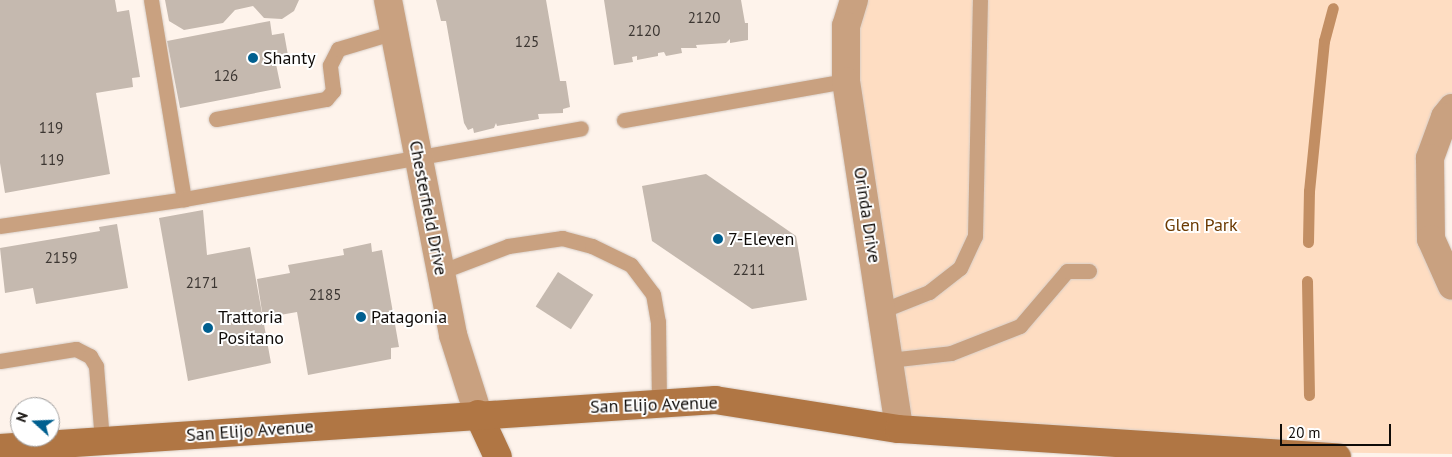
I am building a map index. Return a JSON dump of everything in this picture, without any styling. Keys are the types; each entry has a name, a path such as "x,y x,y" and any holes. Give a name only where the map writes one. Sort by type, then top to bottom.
{"main road":[{"name":"San Elijo Avenue","path":"0,448 478,414 715,400 899,429 1337,457"},
{"name":"Chesterfield Drive","path":"478,414 480,457"},
{"name":"Chesterfield Drive","path":"478,414 498,457"}],"street":[{"name":"Chesterfield Drive","path":"388,0 453,335 478,414"},
{"name":"Orinda Drive","path":"854,0 846,26 846,81 899,429"},
{"path":"1452,108 1445,117 1430,158 1431,239 1452,286"}],"lane":[{"path":"151,0 184,199"},
{"path":"881,312 929,292 960,268 975,236 980,0"},
{"path":"216,119 326,99 333,91 330,65 338,49 395,32"},
{"path":"624,120 846,81"},
{"path":"0,226 184,199 581,128"},
{"path":"440,272 508,246 562,238 592,246 631,266 653,294 658,322 659,404"},
{"path":"889,360 951,354 1020,326 1067,270 1089,271"},
{"path":"0,362 76,349 90,356 96,366 102,440"}],"green space":[{"name":"Glen Park","path":"851,0 1452,0 1452,109 1431,156 1452,287 1452,454 1042,449 913,441 858,156"}],"building":[{"path":"0,0 115,0 117,12 129,10 140,77 132,78 133,87 96,93 110,174 5,193 0,163"},
{"path":"165,0 299,0 294,11 282,19 264,18 253,6 235,10 223,23 184,30 169,21"},
{"path":"436,0 546,0 560,81 566,81 570,107 563,109 563,113 538,114 539,119 497,126 496,123 494,128 474,133 473,128 468,130 464,123 446,21 441,21"},
{"path":"604,0 741,0 745,23 748,23 748,40 730,43 730,39 726,43 696,45 697,48 681,48 682,53 666,56 664,52 658,53 658,56 637,60 637,56 632,57 633,62 614,65"},
{"path":"270,21 272,35 284,33 289,61 276,64 281,88 180,108 167,41"},
{"path":"706,174 796,236 807,300 752,309 652,241 642,186"},
{"path":"203,210 207,255 250,247 271,363 188,381 159,218"},
{"path":"117,224 128,288 36,304 33,288 5,293 0,248 100,231 99,227"},
{"path":"371,243 372,252 382,250 399,347 391,348 391,359 308,375 297,312 263,318 257,279 290,273 288,265 344,255 343,249"},
{"path":"558,272 593,295 571,329 536,306"}],"waterway":[{"path":"1308,242 1309,191 1324,41 1333,8"},
{"path":"1307,281 1309,395"}],"place":[{"name":"Shanty","path":"253,58"},
{"name":"7-Eleven","path":"718,239"},
{"name":"Patagonia","path":"361,317"},
{"name":"Trattoria Positano","path":"208,328"}]}
